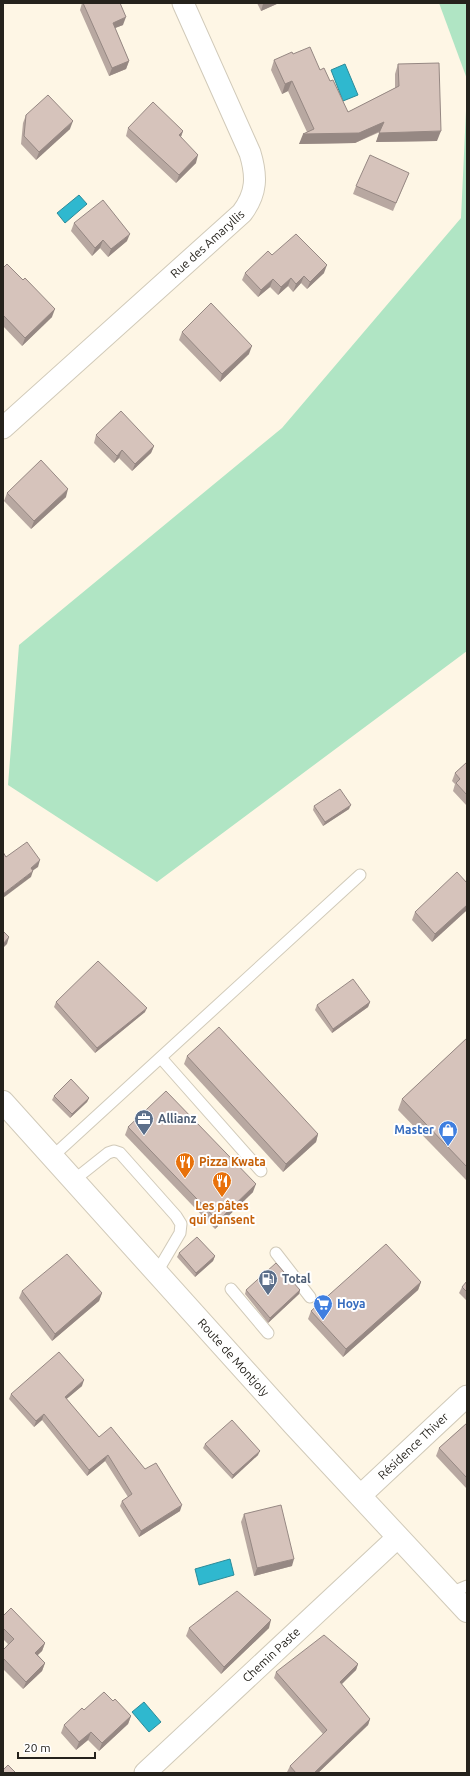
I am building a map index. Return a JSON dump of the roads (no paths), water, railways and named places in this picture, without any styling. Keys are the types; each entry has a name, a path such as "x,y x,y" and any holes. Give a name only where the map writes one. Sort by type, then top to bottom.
{"main road":[{"name":"Route de Montjoly","path":"3,1102 294,1425 398,1537 459,1589 467,1611"}],"street":[{"name":"Rue des Amaryllis","path":"3,428 242,213 250,202 254,192 254,167 250,153 183,3"},
{"name":"Résidence Thiver","path":"360,1496 467,1396"},
{"name":"Chemin Paste","path":"145,1773 398,1537"}],"lane":[{"path":"53,1156 360,875"},
{"path":"161,1058 261,1171"},
{"path":"74,1180 108,1153 114,1151 120,1152 176,1216 181,1224 180,1233 157,1272"},
{"path":"276,1253 310,1297"},
{"path":"231,1290 268,1333"}],"water":[{"path":"345,64 358,95 343,101 331,70"},
{"path":"79,195 87,204 65,223 57,213"},
{"path":"230,1559 234,1575 199,1585 195,1569"},
{"path":"144,1702 161,1722 149,1732 132,1712"}],"place":[{"name":"Allianz","path":"144,1136"},
{"name":"Master","path":"448,1147"},
{"name":"Pizza Kwata","path":"185,1179"},
{"name":"Les pâtes qui dansent","path":"222,1198"},
{"name":"Total","path":"268,1296"},
{"name":"Hoya","path":"323,1321"}]}
